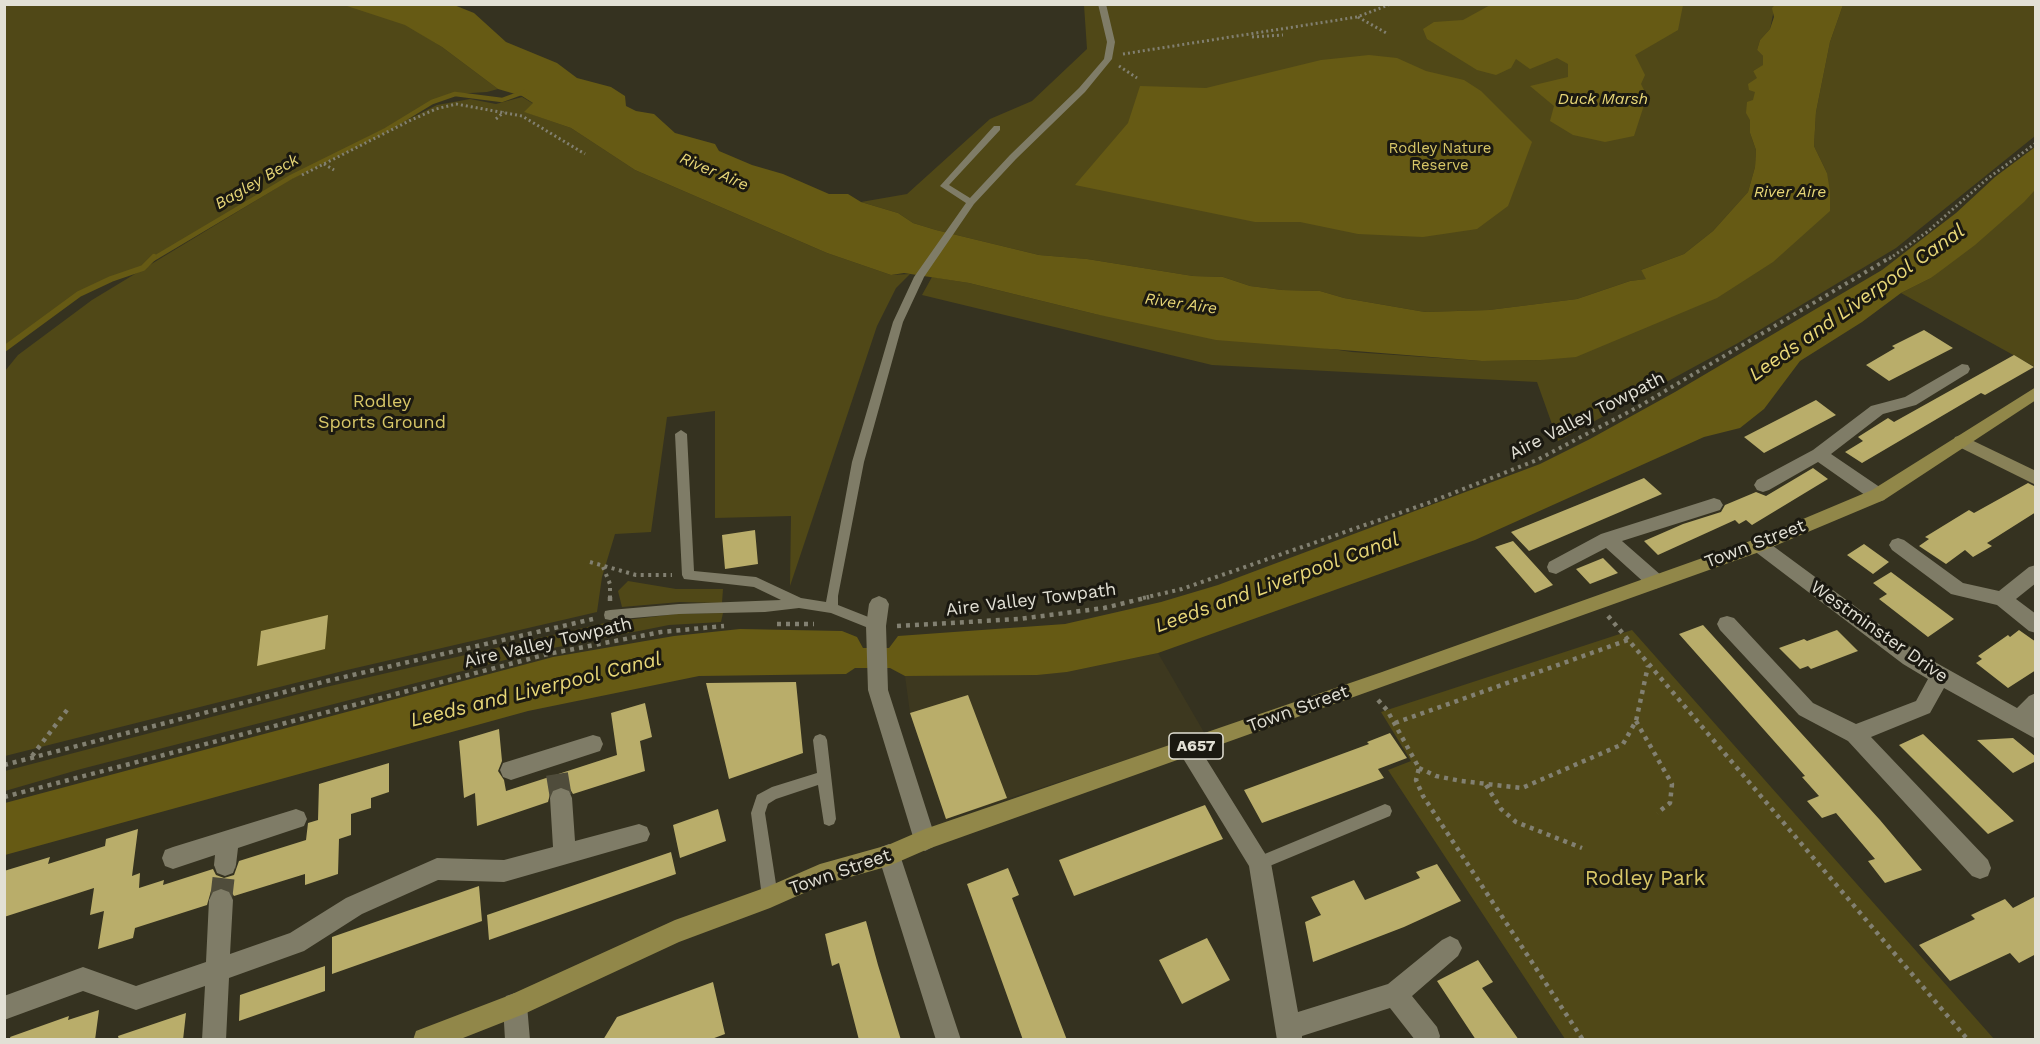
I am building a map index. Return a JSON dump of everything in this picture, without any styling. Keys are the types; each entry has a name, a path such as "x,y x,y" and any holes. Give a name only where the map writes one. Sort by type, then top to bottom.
{"main road":[{"name":"A657","path":"1961,441 2036,392"},
{"name":"Town Street","path":"425,1040 515,1005 675,932 771,897 820,875 889,855 925,840 1598,604 1655,581 1759,545 1878,495 1961,441"}],"street":[{"path":"1762,485 1819,454 1877,410 1910,401 1962,369"},
{"path":"1961,441 2036,478"},
{"path":"1819,454 1878,495"},
{"path":"1556,567 1607,539 1714,505"},
{"path":"1607,539 1655,581"},
{"name":"Westminster Drive","path":"1759,545 1910,658 2027,725"},
{"path":"1898,545 1958,589 2002,599 2036,625"},
{"path":"2002,599 2036,572"},
{"path":"879,604 876,634 878,690 925,840"},
{"path":"1727,624 1806,709 1855,734 1980,867"},
{"path":"1855,734 1923,707 1940,676"},
{"path":"2027,725 2036,702"},
{"path":"511,770 556,765 593,744"},
{"path":"1188,748 1260,863 1288,1034 1395,994 1450,948"},
{"path":"561,798 565,854"},
{"path":"173,858 296,819"},
{"path":"4,1008 83,978 136,998 296,943 354,906 437,868 504,871 639,834"},
{"path":"225,865 227,840"},
{"path":"889,855 949,1040"},
{"path":"214,1040 221,900"},
{"path":"1395,994 1428,1036"},
{"path":"515,1005 518,1040"}],"lane":[{"path":"832,609 841,542 858,462 898,322 919,277 972,202 1013,157 1082,90 1108,58 1111,42 1102,4"},
{"path":"972,202 944,186 997,128"},
{"path":"681,434 688,575 756,582 799,603 832,609 876,634"},
{"path":"610,615 679,609 765,607 799,603"},
{"path":"820,740 829,819"},
{"path":"771,897 758,813 762,800 772,794 824,777"},
{"path":"1260,863 1385,811"}],"path":[{"path":"1108,58 1130,51 1234,38 1357,17 1391,4"},
{"path":"1357,17 1388,34"},
{"path":"1234,38 1283,35"},
{"path":"1108,58 1137,78"},
{"path":"302,175 411,120 447,105 464,104 522,116 585,154"},
{"path":"496,118 504,112"},
{"name":"Aire Valley Towpath","path":"876,634 922,626 1104,608 1182,589 1428,503 1537,460 1638,407 1900,252 1927,232 1987,179 2036,143"},
{"path":"324,164 334,170"},
{"path":"590,562 636,574 688,575"},
{"path":"4,765 327,681 610,615 610,584 603,567"},
{"path":"1598,604 1968,1040"},
{"path":"769,624 820,624"},
{"name":"Aire Valley Towpath","path":"4,797 548,654 661,632 725,626"},
{"path":"1395,723 1628,640"},
{"path":"1364,686 1387,710 1419,768 1436,776 1522,788 1623,744 1636,721 1648,665"},
{"path":"32,756 67,710"},
{"path":"1636,721 1672,784 1670,803 1657,813"},
{"path":"1419,768 1416,780 1423,796 1583,1040"},
{"path":"1486,784 1501,809 1516,822 1582,848"}],"shaded area":[{"path":"1158,653 1205,734 946,819 910,713 905,676 1067,672"}],"green space":[{"path":"5,5 368,5 387,12 442,47 498,89 455,94 411,113 386,130 291,177 155,257 143,268 111,279 79,294 5,349"},
{"name":"Rodley Nature Reserve","path":"1084,5 1775,5 1770,29 1760,40 1757,50 1763,56 1764,65 1753,71 1758,78 1750,133 1756,150 1755,167 1748,192 1713,231 1684,254 1641,270 1647,279 1630,281 1577,299 1489,310 1425,312 1344,298 1320,291 1250,286 1223,277 1193,276 1087,259 1039,255 936,230 913,223 898,213 861,202 907,194 990,119 1032,101 1087,49"},
{"path":"1843,5 2035,5 2035,136 1896,248 1738,343 1558,441 1537,382 1212,365 922,295 932,277 969,283 1095,314 1352,352 1482,361 1541,360 1827,173 1814,146 1816,112 1830,42"},
{"name":"Rodley Sports Ground","path":"522,97 534,104 525,112 571,128 635,170 827,253 891,275 910,274 896,288 877,326 790,586 791,516 715,518 715,411 667,417 651,532 615,534 602,577 597,612 347,670 5,756 5,371 18,355 92,300 303,172 437,105 470,99 496,104"},
{"path":"2035,190 2035,367 1901,293 1931,278"},
{"path":"628,581 676,589 723,589 722,603 680,602 622,607 618,591"},
{"path":"723,613 721,622 669,625 548,649 81,769 5,791 5,771 326,687 609,622 676,614"},
{"name":"Rodley Park","path":"1632,630 1994,1039 1565,1039 1388,770 1411,761 1381,712"}],"water":[{"name":"Duck Marsh","path":"1492,4 1683,5 1678,30 1635,55 1645,75 1641,84 1647,96 1634,136 1605,142 1573,135 1550,121 1554,106 1530,86 1568,77 1568,64 1557,58 1530,69 1516,59 1511,68 1496,75 1477,70 1427,39 1423,29 1434,22 1463,20"},
{"name":"River Aire","path":"344,5 454,5 474,13 506,42 557,63 577,78 611,87 625,96 626,106 636,111 654,114 675,133 715,144 719,151 752,165 783,174 829,194 848,194 861,202 898,213 913,223 936,230 1039,255 1087,259 1193,276 1223,277 1250,286 1320,291 1344,298 1425,312 1489,310 1577,299 1630,281 1646,279 1641,270 1684,254 1713,231 1748,192 1755,167 1756,150 1750,133 1750,120 1746,113 1747,102 1753,100 1755,92 1749,90 1748,84 1757,78 1753,71 1763,65 1763,56 1757,50 1760,40 1770,29 1774,17 1772,8 1775,5 1843,5 1830,42 1816,112 1814,146 1827,173 1830,211 1773,262 1717,298 1576,357 1482,361 1216,340 1095,314 969,283 904,273 891,275 827,253 635,170 571,128 524,112 533,103 522,96 498,89 442,47 405,25"},
{"path":"1369,55 1397,58 1426,71 1464,80 1481,91 1532,142 1508,206 1477,229 1423,237 1358,234 1300,222 1255,222 1075,185 1128,123 1140,86 1206,88 1321,60"},
{"name":"Leeds and Liverpool Canal","path":"2035,147 2035,190 2024,202 1975,245 1931,278 1901,293 1862,322 1800,361 1764,409 1740,428 1704,437 1475,540 1158,653 1067,672 1037,675 905,676 890,668 855,668 846,674 699,676 528,711 5,855 5,803 553,657 674,636 740,629 842,631 857,637 863,648 889,648 898,636 1065,624 1161,602 1218,585 1540,464 1590,439 1675,392 1882,270 1956,213 1995,177"}],"building":[{"path":"1924,330 1953,348 1889,381 1866,365 1895,348 1892,346"},
{"path":"2014,355 2034,367 1985,395 1981,393 1862,463 1845,452 1863,441 1858,437 1888,418 1894,422"},
{"path":"1816,400 1836,415 1764,453 1744,437"},
{"path":"1813,468 1828,479 1752,525 1746,520 1739,524 1735,520 1658,555 1644,541 1683,524 1721,512 1725,505 1756,492 1766,496"},
{"path":"1644,478 1662,494 1529,551 1511,532"},
{"path":"2028,483 2036,487 2036,512 1987,543 1992,546 1973,557 1965,550 1946,564 1919,546 1929,539 1925,537 1969,510 1974,513"},
{"path":"755,530 758,564 725,569 722,535"},
{"path":"1513,541 1553,585 1535,593 1495,547"},
{"path":"1864,544 1889,562 1873,574 1847,555"},
{"path":"1603,558 1618,573 1590,584 1576,569"},
{"path":"1891,572 1954,619 1928,637 1879,599 1887,594 1873,583"},
{"path":"328,615 325,649 257,666 261,631"},
{"path":"1703,625 1880,820 1922,870 1885,883 1868,861 1875,859 1836,813 1822,818 1807,801 1819,796 1802,777 1805,776 1679,634"},
{"path":"1837,630 1858,651 1811,669 1808,666 1800,669 1779,648 1804,639 1807,641"},
{"path":"2019,630 2036,642 2036,670 2008,688 1976,663 1982,659 1978,656"},
{"path":"796,682 803,753 729,779 706,683"},
{"path":"968,695 1007,798 946,819 910,713"},
{"path":"645,703 652,737 640,741 645,771 573,794 570,789 560,786 551,790 548,802 477,826 475,793 464,798 459,741 499,729 502,761 498,771 504,780 506,791 617,755 611,713"},
{"path":"1390,733 1407,758 1378,769 1384,778 1262,823 1244,790 1369,744 1367,742"},
{"path":"1923,734 2014,821 1988,834 1899,745"},
{"path":"2013,738 2036,757 2036,761 2013,773 1977,740"},
{"path":"389,763 389,792 371,798 371,808 351,814 351,835 339,839 338,874 305,885 305,874 234,896 230,890 220,887 211,891 207,905 135,928 133,938 98,949 104,911 90,915 94,888 4,917 4,871 50,857 48,864 105,846 106,839 138,829 132,876 140,873 139,888 164,880 163,885 213,869 216,875 224,878 234,875 239,861 306,840 308,823 318,820 319,784"},
{"path":"1205,805 1223,839 1074,896 1059,860"},
{"path":"718,809 726,841 680,858 673,825"},
{"path":"671,852 676,874 489,940 487,915"},
{"path":"1437,864 1461,901 1404,927 1313,962 1305,922 1321,915 1311,897 1354,880 1365,900 1420,878 1416,872"},
{"path":"1008,868 1019,895 1012,898 1067,1040 1023,1040 967,884"},
{"path":"479,886 482,921 332,974 332,937"},
{"path":"2036,896 2036,954 2019,963 2010,953 1950,981 1919,945 1975,919 1971,915 2005,899 2013,908"},
{"path":"866,921 901,1040 859,1040 839,963 832,966 825,934"},
{"path":"1207,938 1230,980 1182,1004 1159,960"},
{"path":"1478,960 1493,982 1482,988 1519,1040 1476,1040 1437,981"},
{"path":"325,966 325,991 239,1021 240,995"},
{"path":"713,982 725,1034 709,1040 603,1040 617,1017"},
{"path":"99,1010 95,1040 11,1040 10,1037 69,1016 68,1020"},
{"path":"186,1013 183,1040 119,1040 118,1036"}],"waterway":[{"name":"Bagley Beck","path":"153,259 291,177 386,130 432,102 455,94 502,100 524,92"},
{"name":"Bagley Beck","path":"4,349 79,294 111,279 143,268 154,257"}],"tunnel":[{"path":"557,774 561,798"},
{"path":"221,900 225,865"}]}
